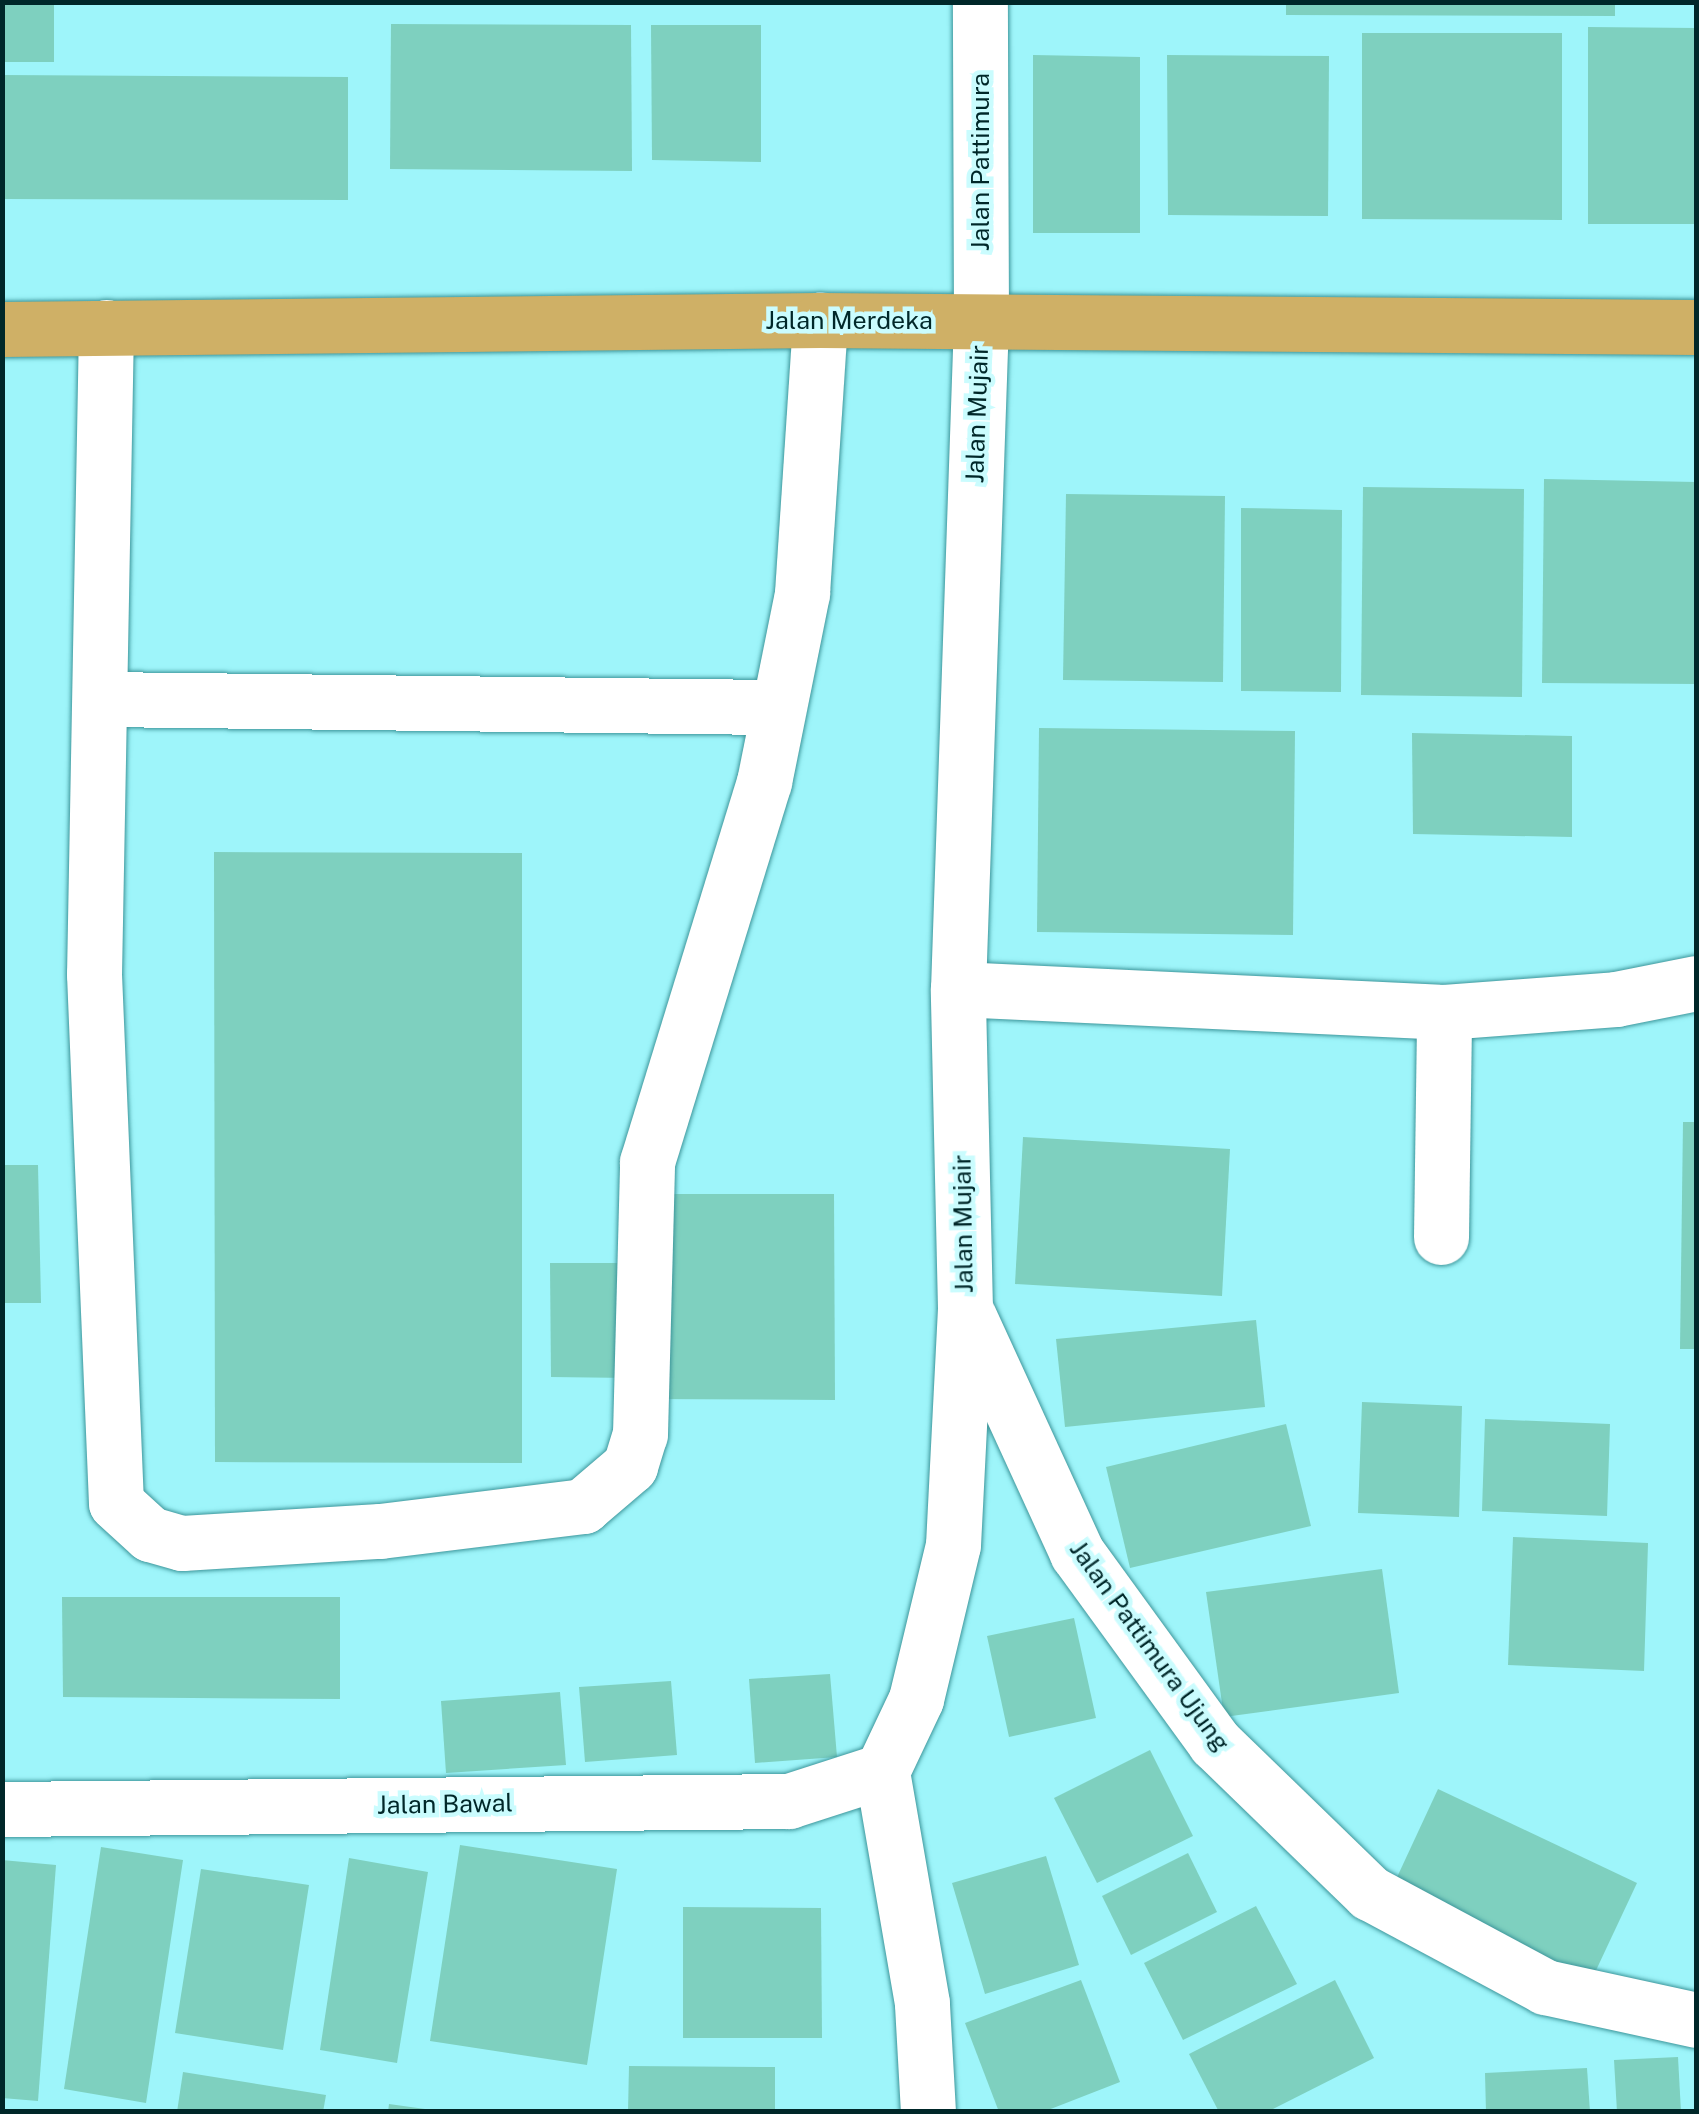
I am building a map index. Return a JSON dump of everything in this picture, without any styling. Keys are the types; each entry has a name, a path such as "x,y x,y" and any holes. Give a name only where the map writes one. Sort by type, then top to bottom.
{"main road":[{"name":"Jalan Merdeka","path":"2,329 820,320 1696,328"}],"street":[{"name":"Jalan Pattimura","path":"980,2 980,320"},
{"path":"106,327 94,974 116,1503 150,1534 182,1543 380,1531 584,1506 630,1466 640,1434 647,1162 764,782 802,593 820,320"},
{"name":"Jalan Mujair","path":"882,1771 916,1699 953,1545 965,1309 958,989 980,320"},
{"path":"100,699 776,708"},
{"path":"958,989 1444,1012 1616,999 1696,984"},
{"path":"1442,1237 1444,1012"},
{"name":"Jalan Pattimura Ujung","path":"965,1309 1078,1553 1215,1743 1370,1893 1544,1987 1696,2020"},
{"path":"882,1771 922,2002 928,2112"},
{"name":"Jalan Bawal","path":"2,1809 788,1801 882,1771"}],"building":[{"path":"2,2 54,2 54,62 2,62"},
{"path":"1286,2 1615,2 1615,16 1286,15"},
{"path":"391,24 631,25 632,171 390,169"},
{"path":"651,25 761,25 761,162 652,160"},
{"path":"1588,27 1696,28 1696,224 1588,224"},
{"path":"1362,33 1562,33 1562,220 1362,219"},
{"path":"1033,55 1140,57 1140,233 1033,233"},
{"path":"1167,55 1329,56 1328,216 1168,215"},
{"path":"2,75 348,77 348,200 2,199"},
{"path":"1544,479 1696,482 1696,684 1542,683"},
{"path":"1363,487 1524,489 1522,697 1361,695"},
{"path":"1066,494 1225,496 1223,682 1063,680"},
{"path":"1241,508 1342,510 1341,692 1241,691"},
{"path":"1039,728 1295,731 1293,935 1037,932"},
{"path":"1412,733 1572,736 1572,837 1413,834"},
{"path":"214,852 522,853 522,1463 215,1462"},
{"path":"1683,1122 1696,1122 1696,1349 1680,1349"},
{"path":"1023,1137 1230,1149 1222,1296 1015,1284"},
{"path":"2,1165 38,1165 41,1303 2,1303"},
{"path":"648,1194 834,1194 835,1400 647,1399"},
{"path":"550,1263 629,1263 630,1378 551,1377"},
{"path":"1256,1320 1265,1407 1065,1427 1056,1339"},
{"path":"1362,1402 1462,1406 1459,1517 1358,1513"},
{"path":"1485,1419 1610,1424 1607,1516 1482,1511"},
{"path":"1286,1424 1311,1526 1130,1568 1106,1467"},
{"path":"1513,1537 1648,1543 1644,1671 1508,1665"},
{"path":"1382,1569 1399,1693 1224,1717 1206,1592"},
{"path":"62,1597 340,1597 340,1699 63,1697"},
{"path":"1074,1618 1096,1718 1009,1737 987,1636"},
{"path":"830,1674 837,1757 755,1763 749,1679"},
{"path":"671,1681 677,1755 585,1762 579,1687"},
{"path":"560,1692 566,1765 446,1773 441,1701"},
{"path":"1150,1750 1193,1836 1097,1883 1054,1798"},
{"path":"1438,1789 1637,1883 1591,1981 1392,1888"},
{"path":"460,1845 617,1869 587,2065 430,2041"},
{"path":"101,1847 183,1860 146,2103 64,2089"},
{"path":"1188,1853 1217,1912 1131,1955 1102,1896"},
{"path":"1046,1856 1079,1965 985,1994 952,1883"},
{"path":"349,1858 428,1872 397,2063 320,2050"},
{"path":"2,1860 56,1865 38,2101 2,2098"},
{"path":"201,1869 309,1885 283,2050 175,2033"},
{"path":"1256,1906 1297,1984 1183,2040 1144,1963"},
{"path":"683,1907 821,1908 822,2038 683,2038"},
{"path":"1081,1980 1120,2082 1043,2112 999,2112 965,2023"},
{"path":"1335,1980 1374,2058 1267,2112 1219,2112 1189,2054"},
{"path":"1678,2057 1681,2112 1617,2112 1614,2060"},
{"path":"629,2066 775,2067 775,2112 628,2112"},
{"path":"1587,2068 1590,2112 1486,2112 1485,2073"},
{"path":"183,2072 326,2095 323,2112 177,2112"},
{"path":"389,2104 425,2109 425,2112 388,2112"}]}
